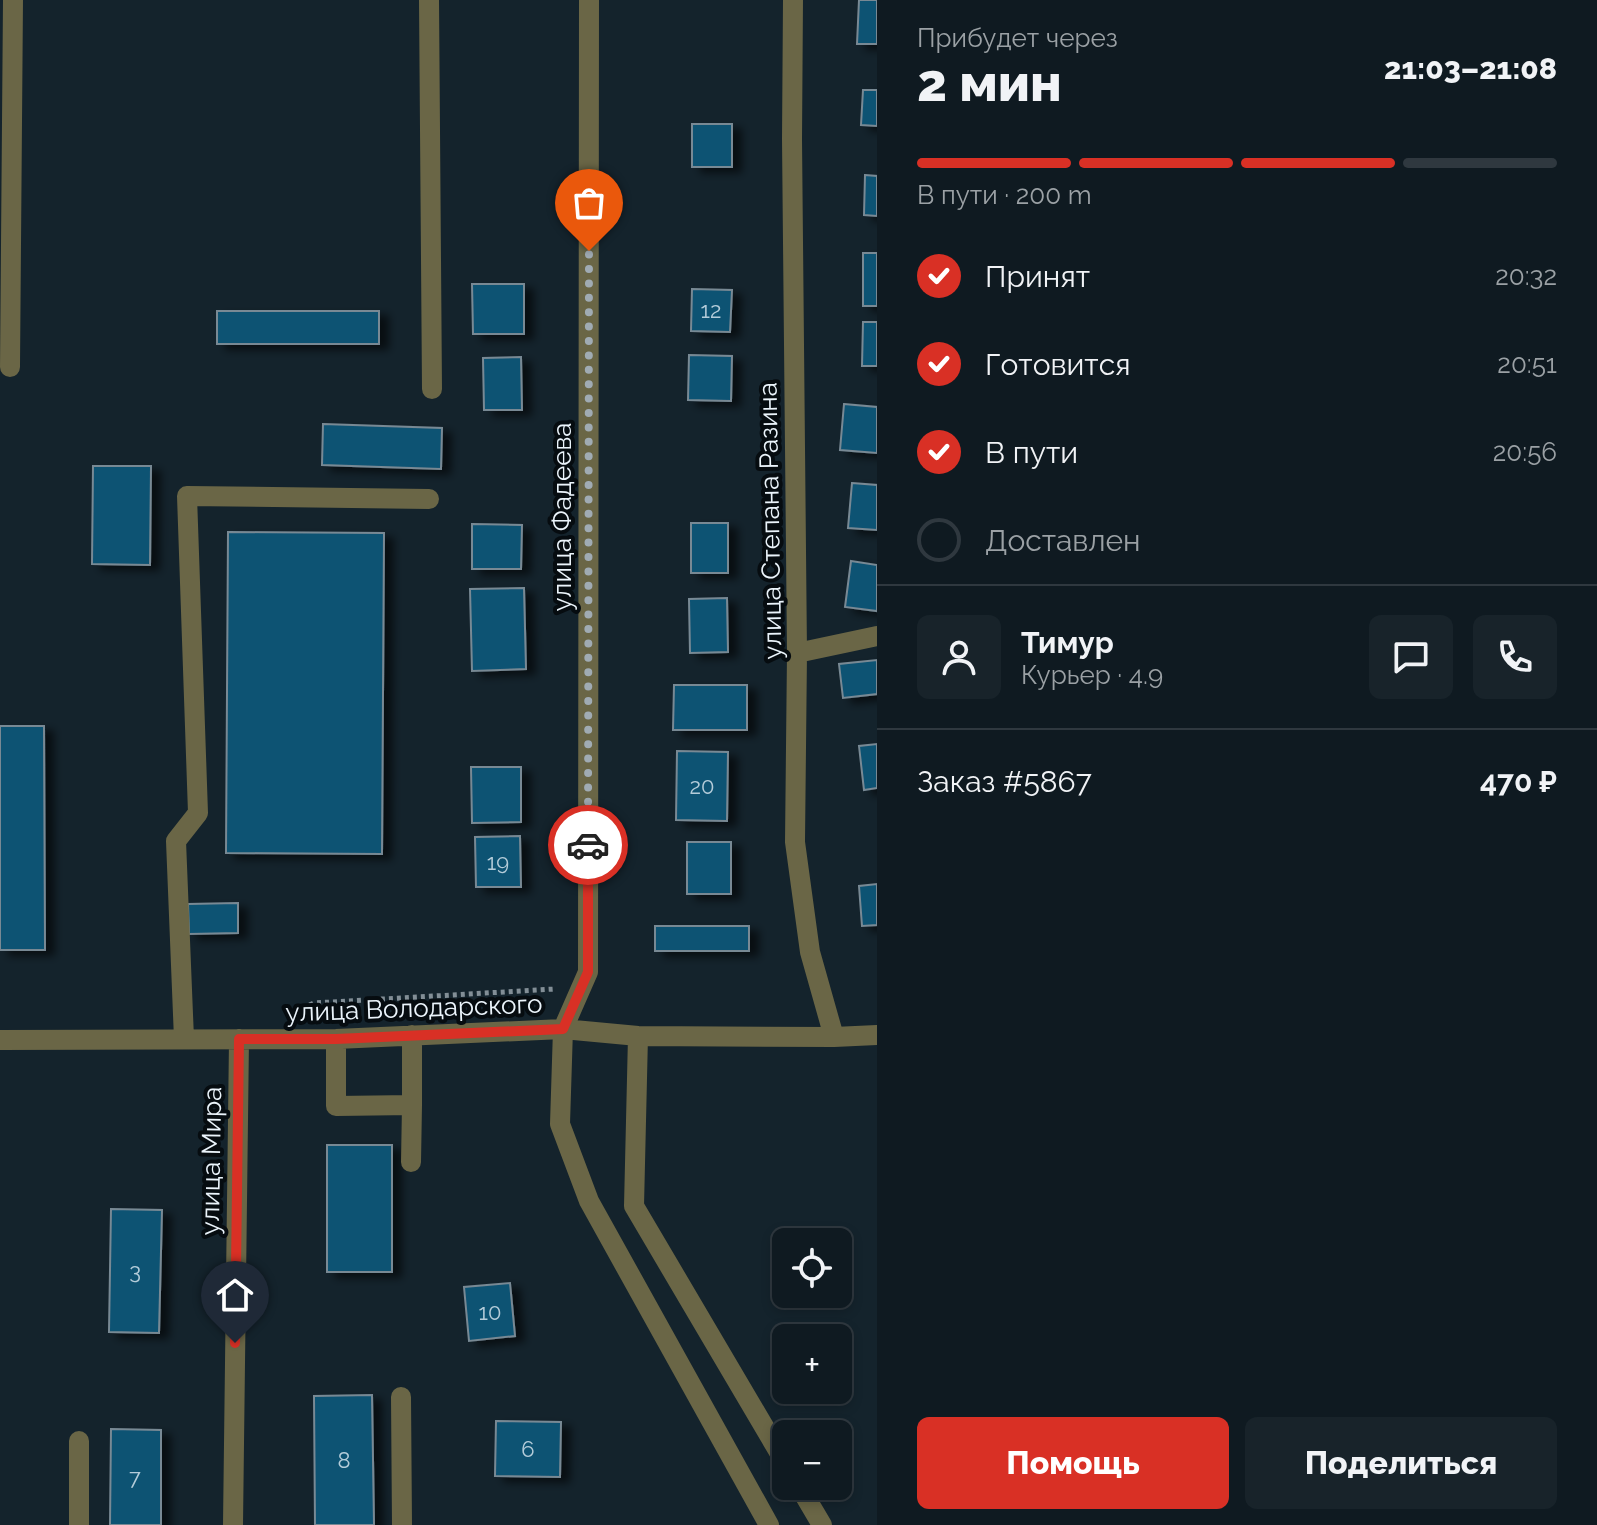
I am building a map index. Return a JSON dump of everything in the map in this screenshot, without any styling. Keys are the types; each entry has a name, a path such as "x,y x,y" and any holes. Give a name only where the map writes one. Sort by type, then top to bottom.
{"street":[{"path":"10,367 13,0"},
{"path":"429,0 432,389"},
{"name":"улица Фадеева","path":"563,1029 588,972 589,0"},
{"name":"улица Степана Разина","path":"793,0 797,653 795,842 810,952 834,1037"},
{"path":"184,1039 176,841 198,813 187,496 429,499"},
{"path":"797,653 877,636"},
{"path":"563,1029 560,1124 589,1201 769,1525"},
{"name":"улица Володарского","path":"0,1040 336,1039 563,1029 638,1036 877,1035"},
{"path":"411,1162 412,1035"},
{"path":"638,1036 634,1206 772,1440"},
{"name":"улица Мира","path":"233,1525 239,1039"},
{"path":"336,1039 336,1106 412,1105"},
{"path":"401,1397 402,1525"},
{"path":"79,1441 79,1525"},
{"path":"807,1500 822,1525"}],"path":[{"path":"305,1039 304,1017 307,1006 314,1003 581,988"}],"building":[{"path":"859,0 877,0 877,44 857,44"},
{"path":"863,90 877,90 877,126 861,125"},
{"path":"692,124 732,124 732,167 692,167"},
{"path":"865,175 877,176 877,216 864,215"},
{"path":"863,253 877,253 877,306 863,306"},
{"path":"472,284 524,284 524,334 473,334"},
{"path":"692,289 732,290 730,332 691,331"},
{"path":"217,311 379,311 379,344 217,344"},
{"path":"863,322 877,322 877,366 862,366"},
{"path":"689,355 732,356 731,401 688,400"},
{"path":"521,357 522,410 484,410 483,358"},
{"path":"844,404 877,407 877,453 840,450"},
{"path":"323,424 442,428 441,469 322,465"},
{"path":"93,466 151,466 150,565 92,564"},
{"path":"852,483 877,485 877,530 848,528"},
{"path":"691,523 728,523 728,573 691,573"},
{"path":"472,524 522,525 521,569 472,569"},
{"path":"228,532 384,533 382,854 226,853"},
{"path":"851,561 877,565 877,611 845,607"},
{"path":"524,588 526,669 472,671 470,589"},
{"path":"727,598 728,652 690,653 689,599"},
{"path":"877,660 877,694 843,698 839,664"},
{"path":"674,685 747,685 747,730 673,730"},
{"path":"0,726 44,726 45,950 0,950"},
{"path":"877,744 877,788 864,790 859,746"},
{"path":"677,751 728,752 727,821 676,820"},
{"path":"471,767 521,767 521,822 472,823"},
{"path":"520,836 521,887 476,887 475,837"},
{"path":"687,842 731,842 731,894 687,894"},
{"path":"877,884 877,925 862,926 859,886"},
{"path":"238,903 238,933 189,934 188,904"},
{"path":"655,926 749,926 749,951 655,951"},
{"path":"327,1145 392,1145 392,1272 327,1272"},
{"path":"111,1209 162,1210 159,1333 109,1332"},
{"path":"510,1283 515,1336 469,1341 464,1287"},
{"path":"372,1395 374,1525 315,1525 314,1396"},
{"path":"496,1421 561,1422 560,1477 495,1476"},
{"path":"111,1429 161,1430 161,1525 110,1525"}],"way so far":[{"path":"588,845 589,251"}],"route":[{"path":"235,1343 239,1039 336,1039 563,1029 588,972 588,845"}]}
